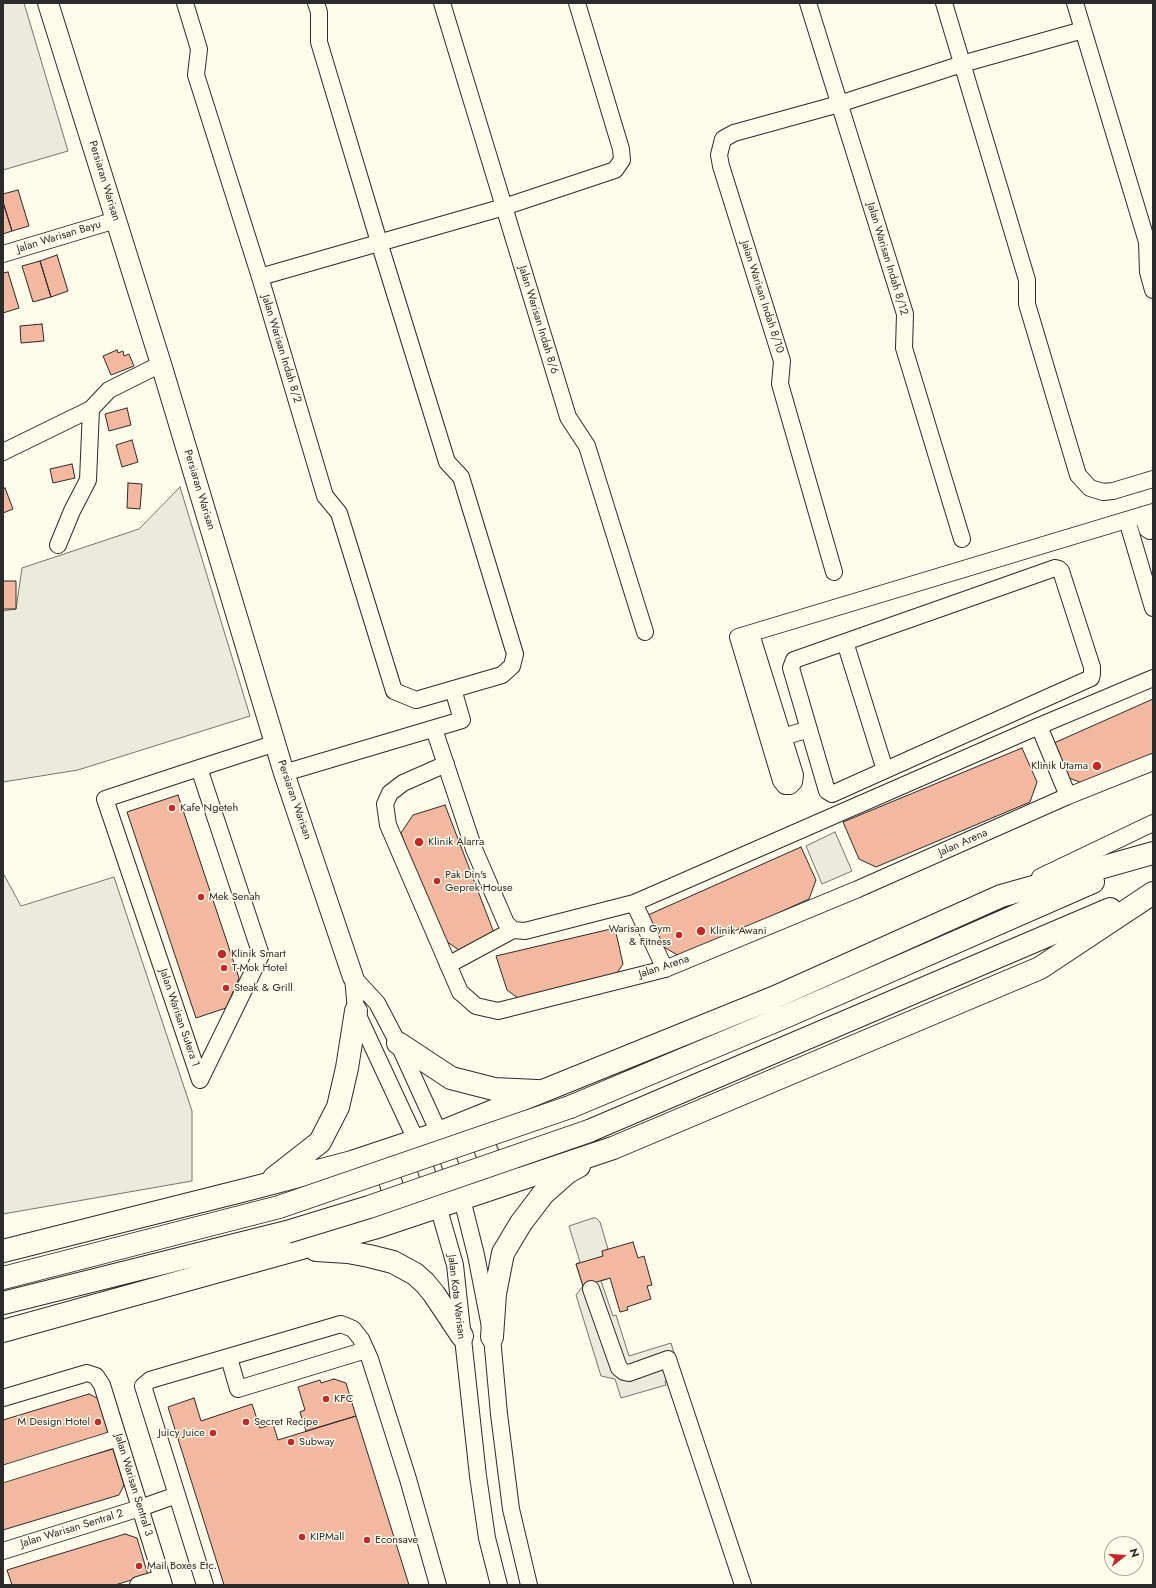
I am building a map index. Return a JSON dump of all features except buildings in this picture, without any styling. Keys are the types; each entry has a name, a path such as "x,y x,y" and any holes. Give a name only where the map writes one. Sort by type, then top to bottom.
{"highway":[{"path":"3,1250 352,1162 439,1133 773,998 1001,896 1153,854"},
{"path":"3,1278 279,1207 570,1107 787,1016 1153,854"},
{"path":"3,1331 293,1241 369,1207 589,1131 1153,892"},
{"path":"3,1303 293,1241 374,1228 613,1148 1040,968 1153,892"},
{"path":"249,1189 278,1176 320,1142 338,1107 347,1068 356,1012"},
{"path":"398,1043 451,1078 494,1089 540,1091"},
{"path":"508,1105 489,1120 484,1131 486,1151 497,1169 513,1176 535,1174"},
{"path":"492,1337 495,1294 503,1253 521,1223 543,1194 568,1172 613,1148"},
{"path":"352,1162 373,1163 383,1167 391,1183 395,1202 387,1215 374,1228"},
{"path":"293,1241 393,1262 415,1274 425,1283 462,1336"}],"main road":[{"name":"Persiaran Warisan","path":"48,3 161,364 284,773 353,977"}],"street":[{"name":"Jalan Warisan Indah 8/2","path":"184,3 199,49 196,75 260,277 325,496 339,512 394,691 416,700 453,689"},
{"path":"284,773 462,720 453,689 502,675 512,666 515,654 461,477 448,462 379,242 319,42 318,12 316,3"},
{"name":"Jalan Warisan Indah 8/6","path":"442,3 568,417 587,446 644,632"},
{"path":"260,277 504,207 615,170 622,160 621,149 577,3"},
{"name":"Jalan Warisan Indah 8/12","path":"808,3 905,314 904,348 962,539"},
{"path":"944,3 1027,280 1026,304 1078,475 1090,488 1103,492 1113,491 1153,479"},
{"path":"1075,3 1146,242 1148,272 1153,290"},
{"path":"839,104 962,64 1083,30"},
{"name":"Jalan Warisan Indah 8/10","path":"834,572 780,384 782,361 721,166 719,155 723,140 734,133 839,104"},
{"name":"Jalan Warisan Bayu","path":"3,254 116,220"},
{"path":"3,452 91,409 109,390 161,364"},
{"path":"58,545 72,511 88,480 91,409"},
{"path":"744,636 1148,514 1147,529 1150,531 1153,530"},
{"path":"1127,520 1153,608"},
{"path":"1055,568 1059,569 1061,572 1092,667 1092,674 1090,678 832,794 828,791 809,729 791,668 794,660 1055,568"},
{"path":"744,636 783,737 795,775 793,785 788,787 781,781 744,636"},
{"path":"845,642 884,770"},
{"path":"448,965 513,930 525,931 634,902 1153,678"},
{"path":"1039,726 1068,796"},
{"path":"434,729 474,849 506,923 513,930"},
{"path":"783,737 809,729"},
{"name":"Jalan Warisan Sutera 1","path":"200,768 261,955 200,1080 105,799 276,743"},
{"name":"Jalan Arena","path":"446,764 403,783 390,793 385,804 388,825 460,992 476,1006 498,1010 665,970 858,889 1068,796 1153,762"},
{"path":"1001,896 1153,823"},
{"path":"634,902 665,970"},
{"path":"353,977 377,1002 398,1043 439,1133 462,1199 476,1255 492,1337 499,1414 511,1509 529,1585"},
{"name":"Jalan Kota Warisan","path":"353,977 356,1012 416,1140 455,1264 462,1336 487,1538 499,1585"},
{"path":"591,1289 619,1368 624,1372 629,1373 668,1360 743,1585"},
{"path":"205,1585 143,1386 150,1380 341,1324 353,1329 361,1339 366,1350 408,1479 438,1585"},
{"path":"229,1358 238,1389 366,1350"},
{"name":"Jalan Warisan Sentral 3","path":"3,1398 88,1373 96,1376 102,1386 163,1581"},
{"path":"3,1474 118,1438"},
{"name":"Jalan Warisan Sentral 2","path":"3,1551 177,1495"},
{"path":"138,1585 163,1581"}],"shaded area":[{"path":"3,3 24,3 68,151 3,170"},
{"path":"180,487 250,716 78,770 3,782 3,611 16,609 22,568 139,529"},
{"path":"835,832 852,871 822,884 806,846"},
{"path":"3,873 21,906 114,877 192,1111 192,1181 3,1214"},
{"path":"596,1218 600,1222 608,1249 602,1252 610,1278 601,1281 613,1316 616,1315 629,1356 671,1343 681,1376 665,1381 666,1385 621,1398 615,1379 601,1376 576,1295 583,1286 576,1264 580,1262 569,1226"}],"place":[{"name":"Klinik Utama","path":"1097,766"},
{"name":"Kafe Ngeteh","path":"172,808"},
{"name":"Klinik Alarra","path":"419,842"},
{"name":"Pak Din's Geprek House","path":"437,881"},
{"name":"Mek Senah","path":"201,897"},
{"name":"Klinik Awani","path":"701,931"},
{"name":"Warisan Gym & Fitness","path":"679,935"},
{"name":"Klinik Smart","path":"222,954"},
{"name":"T-Mok Hotel","path":"224,968"},
{"name":"Steak & Grill","path":"226,988"},
{"name":"KFC","path":"326,1399"},
{"name":"M Design Hotel","path":"98,1422"},
{"name":"Secret Recipe","path":"246,1422"},
{"name":"Juicy Juice","path":"213,1433"},
{"name":"Subway","path":"291,1442"},
{"name":"KIPMall","path":"302,1537"},
{"name":"Econsave","path":"367,1540"},
{"name":"Mail Boxes Etc.","path":"139,1566"}]}
